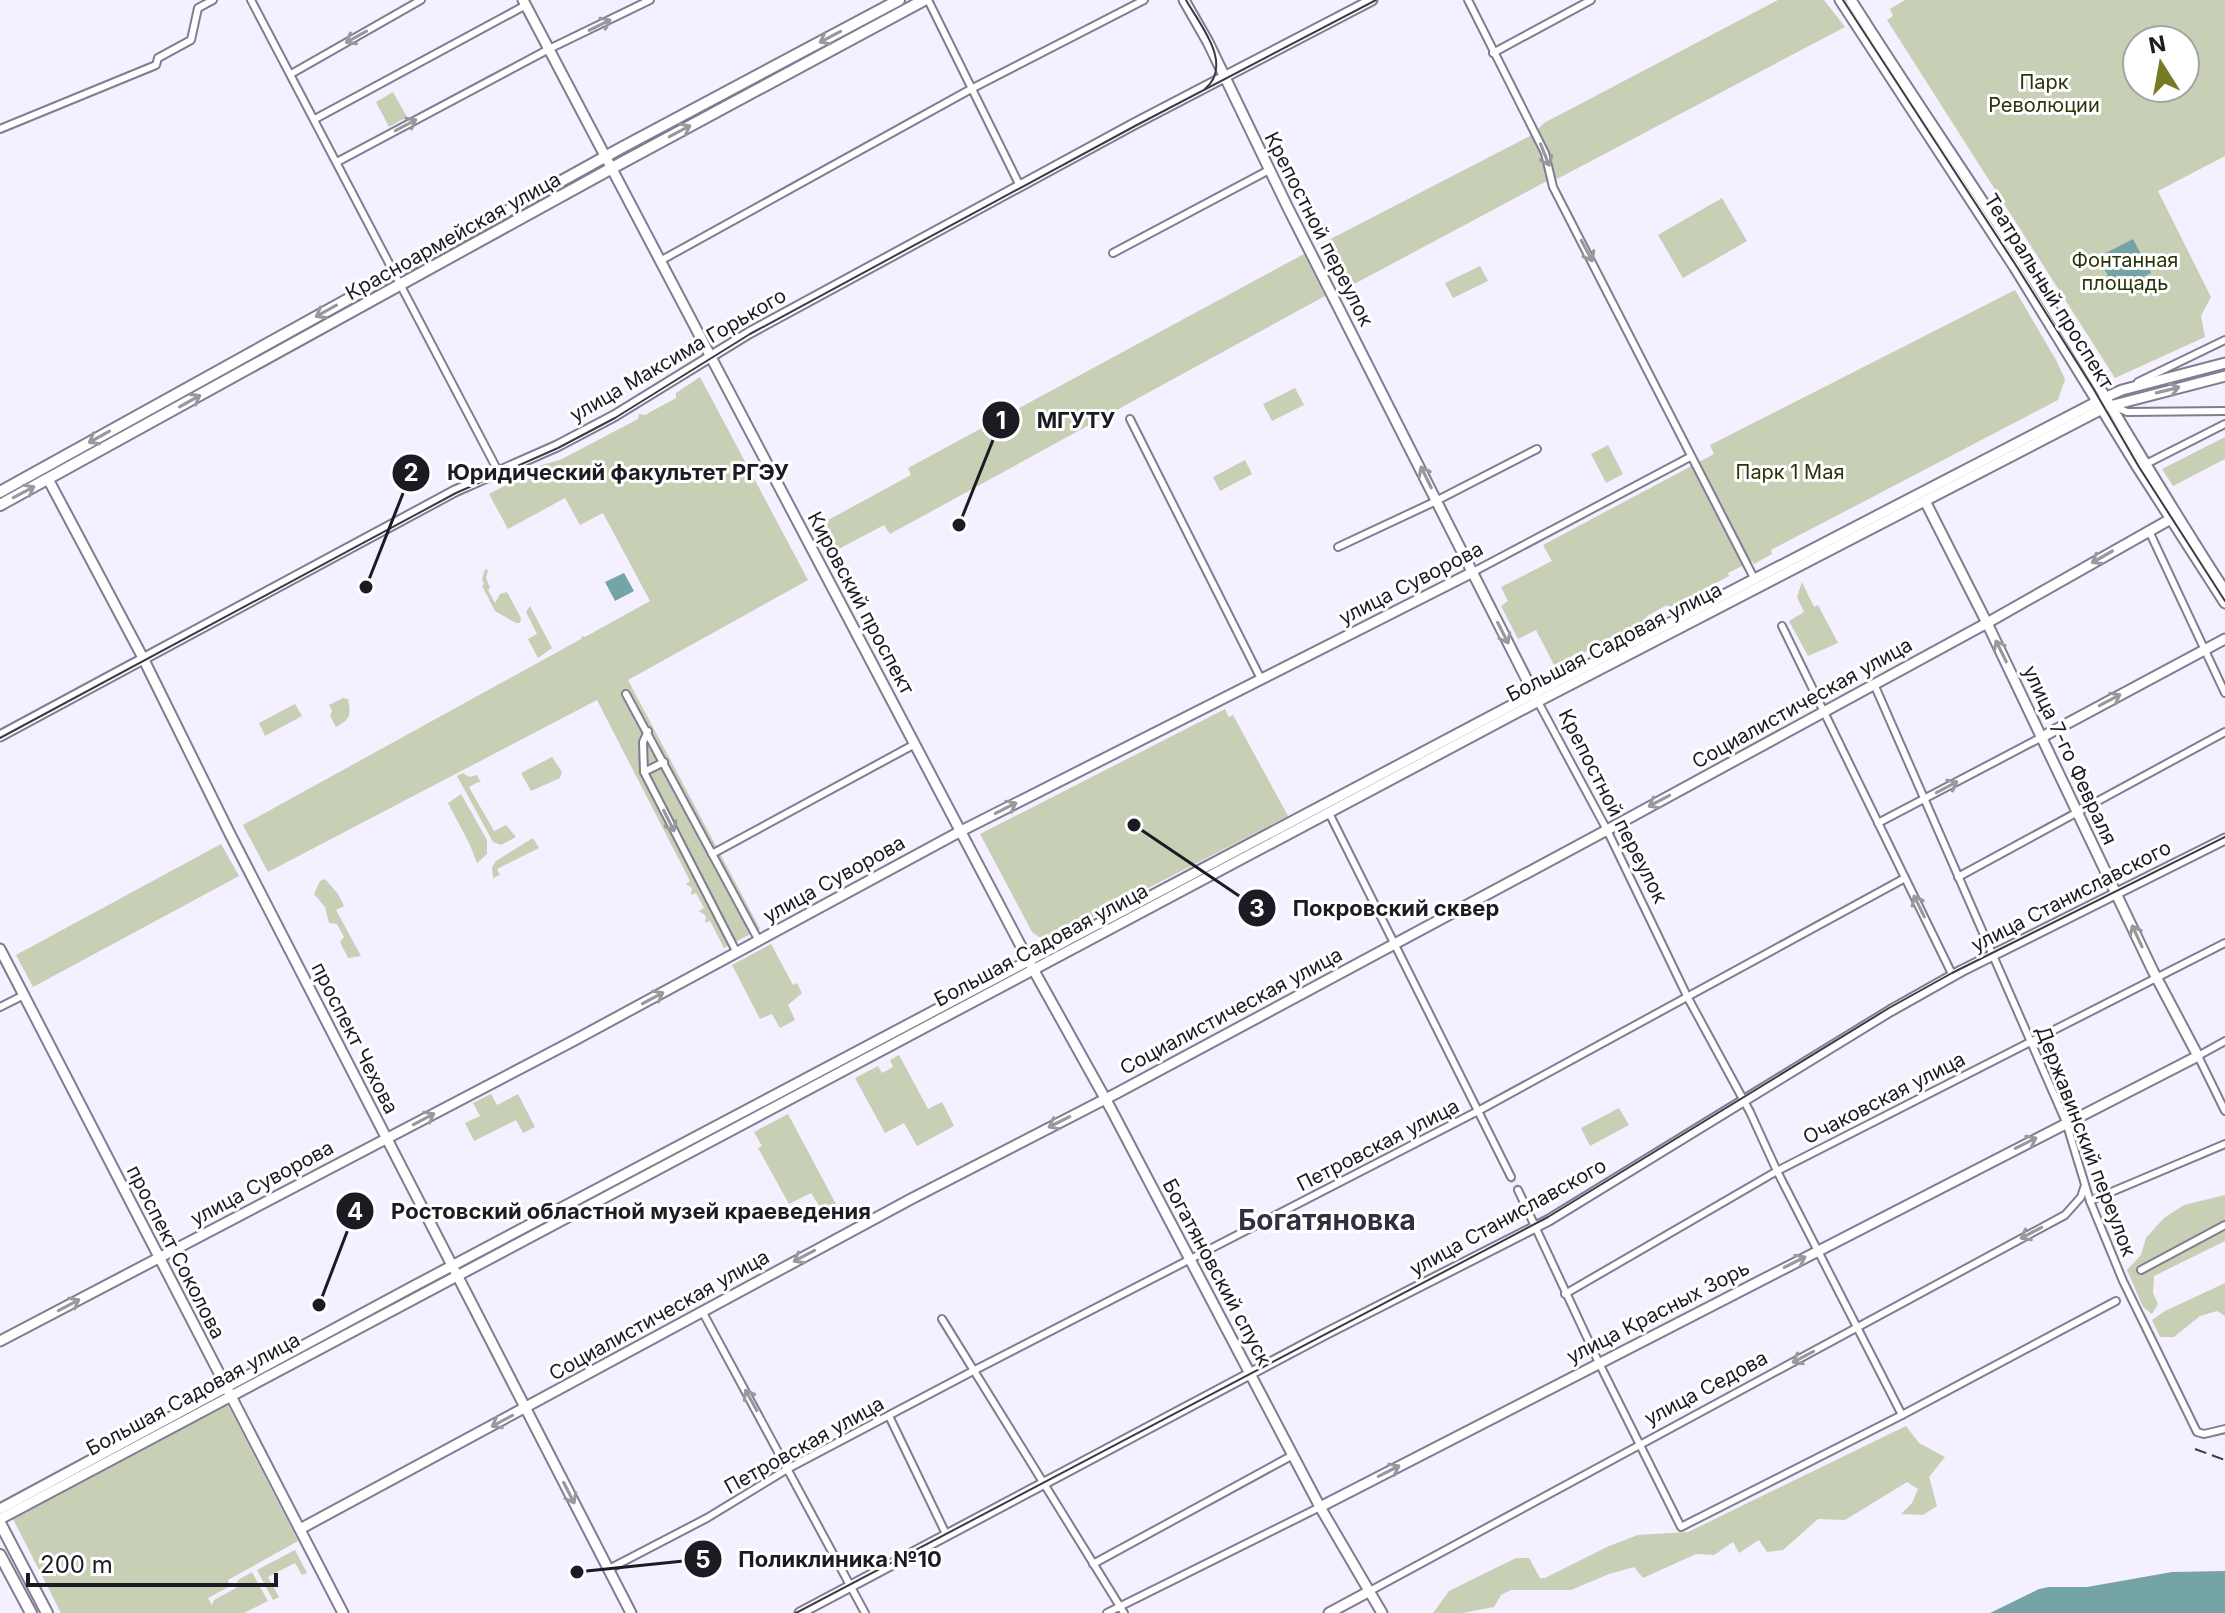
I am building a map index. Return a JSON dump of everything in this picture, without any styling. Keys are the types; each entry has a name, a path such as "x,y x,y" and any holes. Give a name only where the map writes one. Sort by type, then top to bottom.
{"main road":[{"name":"Красноармейская улица","path":"0,492 394,273 899,0"},
{"name":"Красноармейская улица","path":"0,505 612,168 926,0"},
{"path":"0,1521 47,1613"},
{"path":"0,1555 28,1612"}],"street":[{"path":"0,129 156,65 158,58 191,40 198,8 213,0"},
{"path":"251,0 498,471"},
{"path":"291,74 421,0"},
{"path":"337,162 549,49 650,0"},
{"path":"926,0 1020,186"},
{"path":"660,261 971,89 1144,0"},
{"name":"Крепостной переулок","path":"1184,0 1902,1415"},
{"name":"улица Максима Горького","path":"0,736 498,471 557,446 614,416 749,333 1372,0"},
{"path":"1468,0 1545,153 1553,187 1755,580"},
{"path":"1493,53 1591,0"},
{"name":"Театральный проспект","path":"1840,0 2144,465 2173,517 2225,591"},
{"name":"Театральный проспект","path":"1851,0 2023,264 2225,603"},
{"path":"315,119 524,3"},
{"name":"Кировский проспект","path":"524,3 1031,965"},
{"path":"1113,253 1269,170"},
{"path":"2104,403 2122,390 2225,340"},
{"path":"2122,390 2225,363"},
{"path":"2104,403 2225,376"},
{"path":"2104,403 2127,412 2225,411"},
{"name":"Большая Садовая улица","path":"1031,965 1329,813 1536,698 1925,501 2104,403"},
{"name":"Большая Садовая улица","path":"0,1509 1755,580 2104,403"},
{"path":"1130,419 1261,679"},
{"path":"2144,465 2225,424"},
{"path":"1338,547 1537,449"},
{"name":"улица Суворова","path":"0,1341 737,953 961,831 1473,572 1690,457"},
{"name":"проспект Чехова","path":"48,479 143,658 226,826 631,1613"},
{"name":"улица 7-го Февраля","path":"1925,501 1987,623 2156,977 2225,1111"},
{"name":"Социалистическая улица","path":"300,1529 951,1177 1105,1099 1607,830 1987,623 2173,517"},
{"path":"2149,531 2225,693"},
{"path":"1782,626 1953,976"},
{"path":"1878,823 2225,639"},
{"name":"Державинский переулок","path":"1874,684 2032,1040 2066,1122 2090,1201 2123,1281 2197,1432 2204,1434 2225,1429"},
{"path":"626,694 759,941"},
{"path":"648,731 643,742 644,772 737,953"},
{"path":"1958,877 2225,732"},
{"path":"712,854 915,744"},
{"path":"644,772 664,762"},
{"path":"1329,813 1511,1177"},
{"name":"улица Станиславского","path":"800,1613 1535,1227 1953,976 2225,839"},
{"name":"Петровская улица","path":"609,1569 707,1518 789,1468 973,1371 1478,1111 1905,878"},
{"name":"Очаковская улица","path":"1565,1294 1777,1171 2225,943"},
{"name":"проспект Соколова","path":"0,949 343,1613"},
{"name":"Богатяновский спуск","path":"1031,965 1252,1374 1320,1507 1382,1613"},
{"path":"0,1007 24,995"},
{"name":"улица Красных Зорь","path":"1107,1613 1122,1610 2225,1041"},
{"path":"2090,1201 2225,1144"},
{"name":"улица Седова","path":"1329,1613 2065,1215 2081,1197 2086,1182"},
{"path":"1518,1190 1565,1294 1681,1527 1902,1415 2116,1301"},
{"path":"2141,1270 2225,1225"},
{"path":"702,1311 865,1613"},
{"path":"942,1319 1122,1610"},
{"name":"Большая Садовая улица","path":"0,1521 227,1391"},
{"path":"889,1416 946,1534"},
{"path":"1093,1564 1293,1455"},
{"name":"Богатяновский спуск","path":"1368,1592 1373,1613"}],"green space":[{"path":"1778,0 1824,0 1845,27 1343,290 1319,245 1532,135 1544,123"},
{"name":"Парк Революции","path":"1905,0 2225,0 2225,156 2158,191 2211,297 2201,316 2205,337 2115,378 1887,20 1893,16 1890,9"},
{"path":"393,92 407,117 389,127 376,102"},
{"path":"1722,198 1747,241 1683,278 1658,235"},
{"path":"1304,254 1325,296 890,534 884,525 833,552 819,525 911,475 908,468"},
{"path":"1480,266 1488,281 1453,298 1445,283"},
{"name":"Парк 1 Мая","path":"2015,290 2065,379 2058,400 1771,550 1772,554 1754,564 1752,561 1728,573 1729,576 1669,608 1667,605 1647,616 1647,620 1580,655 1578,653 1554,665 1536,630 1518,639 1501,606 1508,601 1501,587 1552,561 1543,545 1714,454 1710,445"},
{"path":"700,377 808,580 628,680 760,929 724,948 710,921 705,923 706,916 699,911 704,908 696,893 691,895 692,888 686,884 690,881 597,700 268,872 243,825 650,601 603,513 580,525 565,498 508,529 489,494 510,483 508,478 560,460 638,419 639,414 645,415 676,398 676,393"},
{"path":"1295,388 1304,405 1272,421 1263,404"},
{"path":"2225,437 2225,459 2173,486 2162,469"},
{"path":"1608,445 1623,474 1606,483 1591,454"},
{"path":"1245,460 1252,474 1220,491 1213,477"},
{"path":"485,569 488,570 488,590 495,603 500,594 507,592 521,618 520,623 495,611 482,586"},
{"path":"1802,582 1838,643 1808,656 1789,621 1804,612 1797,597"},
{"path":"530,606 552,648 538,658 528,639 537,634 526,612"},
{"path":"343,698 348,699 349,716 336,727 329,705"},
{"path":"295,704 302,716 265,736 259,723"},
{"path":"1225,709 1229,717 1233,715 1288,816 1051,938 1042,939 1032,932 980,834"},
{"path":"552,757 562,772 560,778 531,791 521,773"},
{"path":"463,773 469,777 477,775 481,783 469,787 494,831 506,825 516,837 501,845 493,842 457,776"},
{"path":"461,794 487,840 487,854 477,863 448,803"},
{"path":"533,838 539,848 497,869 500,875 493,878 492,867 496,861"},
{"path":"221,844 239,876 33,987 16,955"},
{"path":"325,879 344,906 336,910 361,956 348,958 340,942 344,937 337,924 329,923 325,907 314,894 320,881"},
{"path":"771,944 793,985 797,983 802,993 788,1005 795,1020 780,1028 772,1014 760,1019 732,965"},
{"path":"899,1055 928,1109 942,1102 954,1126 917,1146 904,1123 885,1133 855,1078 878,1066 882,1073 893,1067 890,1060"},
{"path":"491,1094 497,1105 518,1094 535,1127 523,1133 516,1120 474,1141 465,1123 480,1116 473,1103"},
{"path":"1619,1108 1629,1125 1590,1146 1581,1128"},
{"path":"788,1114 837,1206 824,1213 811,1193 789,1204 758,1148 762,1146 754,1132"},
{"path":"2225,1195 2225,1241 2154,1276 2153,1293 2158,1304 2152,1314 2143,1307 2127,1270 2141,1255 2146,1238 2164,1218 2184,1205"},
{"path":"2225,1283 2225,1316 2217,1311 2200,1316 2174,1337 2160,1337 2152,1320"},
{"path":"228,1405 298,1541 228,1580 230,1586 208,1598 212,1605 214,1600 236,1588 238,1580 252,1572 268,1601 244,1613 61,1613 13,1519"},
{"path":"1906,1426 1919,1443 1945,1457 1929,1477 1937,1506 1923,1515 1901,1514 1912,1503 1918,1489 1907,1482 1845,1520 1818,1519 1783,1550 1767,1552 1759,1540 1739,1553 1733,1542 1714,1555 1696,1554 1643,1578 1634,1567 1571,1590 1511,1590 1501,1595 1494,1607 1462,1613 1433,1613 1449,1591 1516,1558 1529,1558 1540,1578 1545,1578 1638,1535 1688,1532"},
{"path":"295,1550 307,1573 302,1575 295,1563 268,1577 279,1597 273,1600 257,1570"}],"shaded area":[{"path":"2133,239 2151,273 2116,291 2098,257"},
{"path":"624,573 634,591 615,601 605,582"},
{"path":"2225,1571 2225,1613 1990,1613 2049,1587 2087,1587 2172,1572"}],"tunnel":[{"path":"1511,1177 1518,1190"}],"tram line":[{"path":"1186,0 1212,44 1215,56 1213,79 1205,89"},
{"path":"0,738 456,493 558,448 615,418 750,334 1376,0"},
{"path":"1843,0 2017,267 2225,601"},
{"path":"796,1613 1548,1217 1889,1008 1952,973 2225,837"}],"railway":[{"path":"2195,1449 2225,1460"}],"place":[{"name":"МГУТУ","path":"959,525"},
{"name":"Юридический факультет РГЭУ","path":"366,587"},
{"name":"Покровский сквер","path":"1134,825"},
{"name":"Ростовский областной музей краеведения","path":"319,1305"},
{"name":"Поликлиника №10","path":"577,1572"}],"district":[{"name":"Богатяновка","path":"1327,1220"}],"park label":[{"name":"Фонтанная площадь","path":"2125,272"}]}
